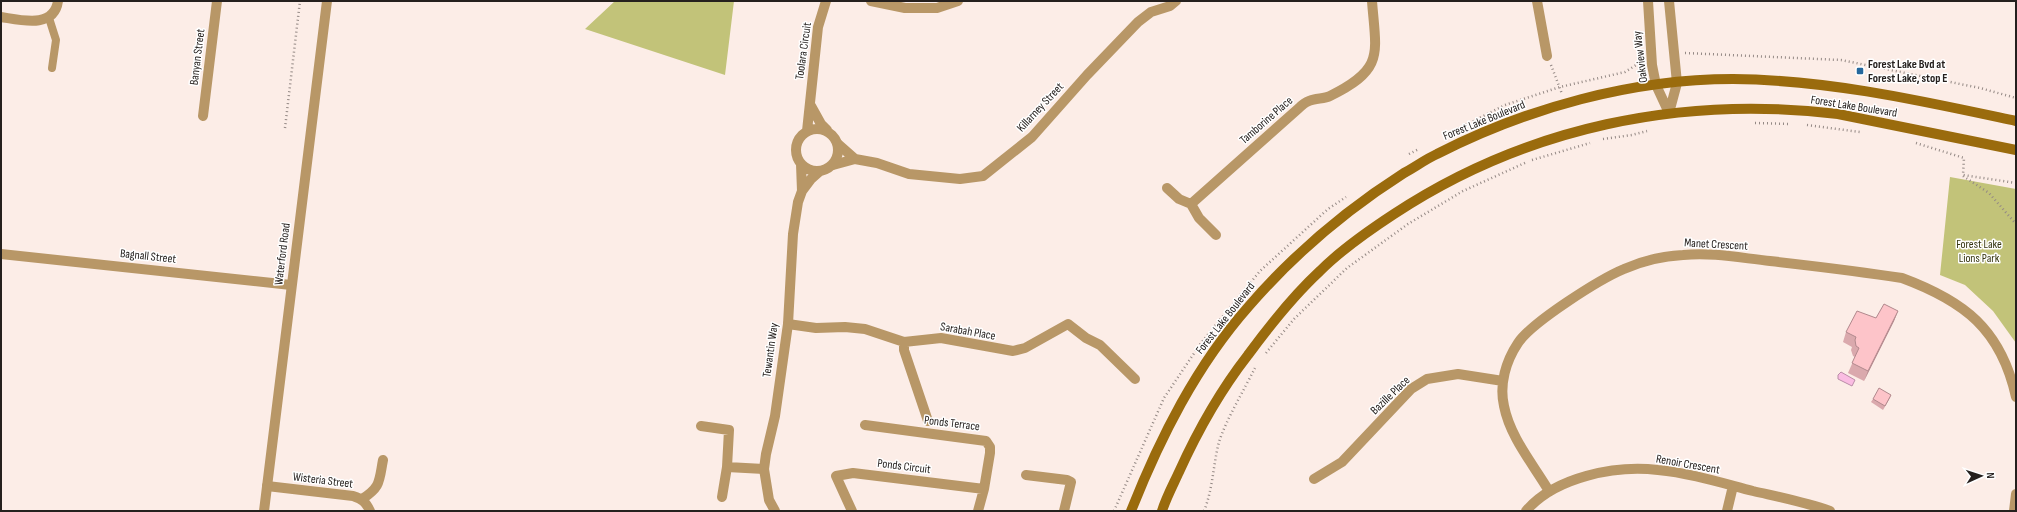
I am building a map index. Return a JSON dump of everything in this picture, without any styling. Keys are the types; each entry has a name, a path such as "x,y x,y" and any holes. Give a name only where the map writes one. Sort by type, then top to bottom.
{"main road":[{"name":"Forest Lake Boulevard","path":"1131,511 1151,461 1175,411 1208,360 1247,307 1322,231 1380,188 1435,154 1496,127 1564,104 1622,90 1656,85 1731,79 1791,81 1845,87 2016,121"},
{"name":"Forest Lake Boulevard","path":"1162,511 1197,434 1229,379 1277,316 1320,270 1367,232 1415,200 1463,174 1535,144 1595,126 1640,117 1728,108 1810,111 1838,114 2016,150"}],"street":[{"path":"1,17 35,22 50,18 57,8 58,1"},
{"name":"Banyan Street","path":"203,116 217,1"},
{"name":"Waterford Road","path":"264,511 327,1"},
{"name":"Toolara Circuit","path":"807,131 811,106 811,84 818,27 826,1"},
{"path":"871,1 905,8 937,8 958,1"},
{"name":"Killarney Street","path":"833,165 855,159 877,163 909,174 960,179 983,176 1032,137 1087,75 1138,22 1151,12 1170,6 1176,1"},
{"name":"Tamborine Place","path":"1192,204 1299,108 1310,100 1329,96 1362,77 1373,64 1376,51 1372,1"},
{"path":"1537,1 1546,56"},
{"name":"Oakview Way","path":"1648,1 1651,54 1656,85 1669,114"},
{"path":"1669,1 1677,83 1669,114"},
{"path":"811,106 827,130 835,138 838,144 839,152 833,165 820,171 806,168 801,164 796,151 796,144 799,138 807,131 817,128 827,130"},
{"path":"838,144 855,159"},
{"name":"Tewantin Way","path":"801,164 802,191"},
{"name":"Tewantin Way","path":"775,511 769,500 764,469 775,416 788,324 793,234 798,202 802,191 811,179 820,171"},
{"path":"1167,188 1179,199 1192,204 1199,218 1216,235"},
{"name":"Bagnall Street","path":"1,254 291,284"},
{"name":"Manet Crescent","path":"1549,491 1511,429 1504,405 1502,381 1509,359 1519,342 1535,326 1580,294 1624,269 1654,259 1683,255 1717,255 1902,278 1930,288 1961,306 1986,330 2005,360 2016,397"},
{"name":"Sarabah Place","path":"788,324 816,328 845,327 865,329 904,342 941,338 1012,351 1025,348 1068,324 1086,338 1100,345 1135,379"},
{"path":"904,342 904,350 928,421"},
{"name":"Bazille Place","path":"1314,480 1342,462 1411,389 1427,379 1458,374 1502,381"},
{"name":"Ponds Terrace","path":"865,425 986,441 990,447 990,453 984,489"},
{"path":"701,426 729,430 727,467 722,497"},
{"path":"362,499 374,492 379,481 382,460"},
{"path":"727,467 764,469"},
{"name":"Renoir Crescent","path":"1526,511 1549,491 1590,476 1622,470 1657,470 1693,476 1830,511"},
{"name":"Ponds Circuit","path":"852,511 836,476 853,473 984,489"},
{"path":"1026,475 1067,480 1071,482 1064,511"},
{"name":"Wisteria Street","path":"267,486 362,499 367,504 370,511"},
{"path":"1727,511 1733,486"},
{"path":"978,511 984,489"},
{"path":"2014,511 2016,494"}],"lane":[{"path":"50,18 56,40 52,68"}],"path":[{"path":"284,128 300,1"},
{"path":"1673,53 1699,52 1841,60 1980,88 2016,98"},
{"path":"1560,87 1625,72 1651,54"},
{"path":"1546,56 1560,87 1564,104"},
{"path":"1754,123 1798,124"},
{"path":"1806,125 1866,133"},
{"path":"1265,355 1294,319 1348,268 1408,224 1463,191 1529,161 1602,139 1632,135 1652,129"},
{"path":"1909,142 1964,158 1963,175"},
{"path":"1963,175 2016,182"},
{"path":"1963,175 1989,194 2016,224"},
{"path":"1204,511 1209,500 1214,462 1220,440 1255,367"}],"green space":[{"path":"615,1 734,1 725,75 585,29"},
{"name":"Forest Lake Lions Park","path":"1950,177 2016,189 2016,343 1993,311 1965,285 1940,275"}],"shaded area":[{"path":"1841,372 1855,380 1852,386 1838,379 1838,375"}],"building":[{"path":"1884,304 1898,311 1868,371 1852,363 1859,348 1856,346 1856,337 1846,332 1857,311 1876,318"},
{"path":"1879,388 1891,395 1885,406 1873,399"}],"place":[{"name":"Forest Lake Bvd at Forest Lake, stop E","path":"1860,71"}]}
